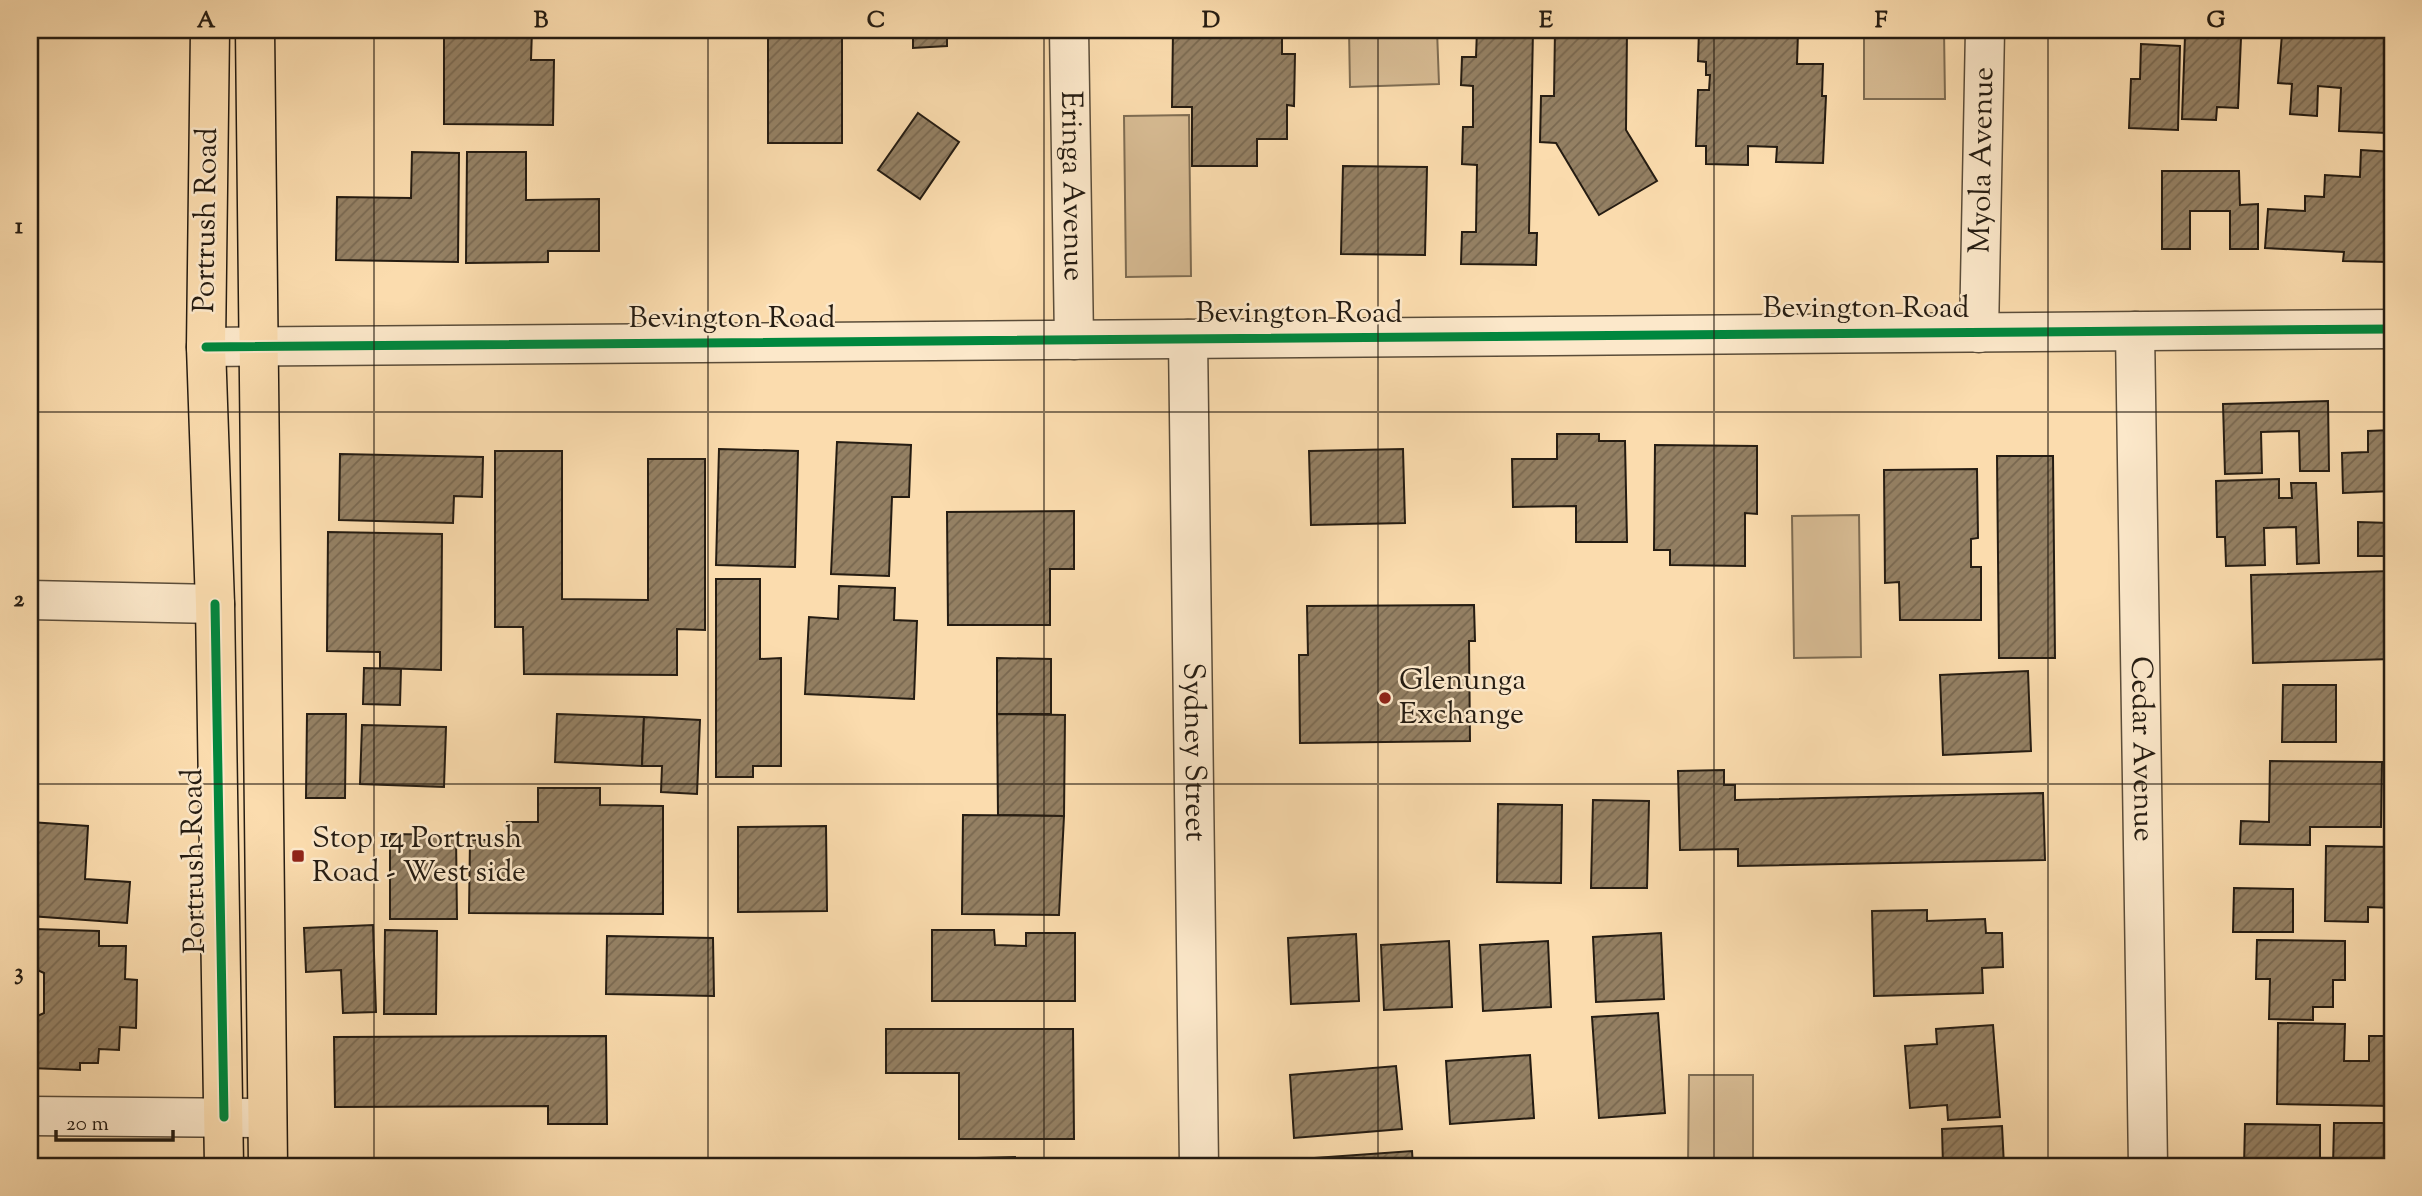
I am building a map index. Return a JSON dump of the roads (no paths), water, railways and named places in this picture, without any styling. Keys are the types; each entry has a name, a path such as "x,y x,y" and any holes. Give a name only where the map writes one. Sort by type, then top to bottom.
{"highway":[{"name":"Portrush Road","path":"209,30 206,347 215,604 224,1166"},
{"name":"Portrush Road","path":"255,30 268,1166"}],"street":[{"name":"Eringa Avenue","path":"1069,30 1074,340"},
{"name":"Myola Avenue","path":"1979,333 1985,30"},
{"name":"Bevington Road","path":"206,347 2392,329"},
{"name":"Cedar Avenue","path":"2136,331 2148,1166"},
{"name":"Sydney Street","path":"1188,339 1199,1166"},
{"path":"30,600 215,604"},
{"path":"30,1116 267,1118"}],"place":[{"name":"Glenunga Exchange","path":"1385,698"},
{"name":"Stop 14 Portrush Road - West side","path":"298,856"}]}
